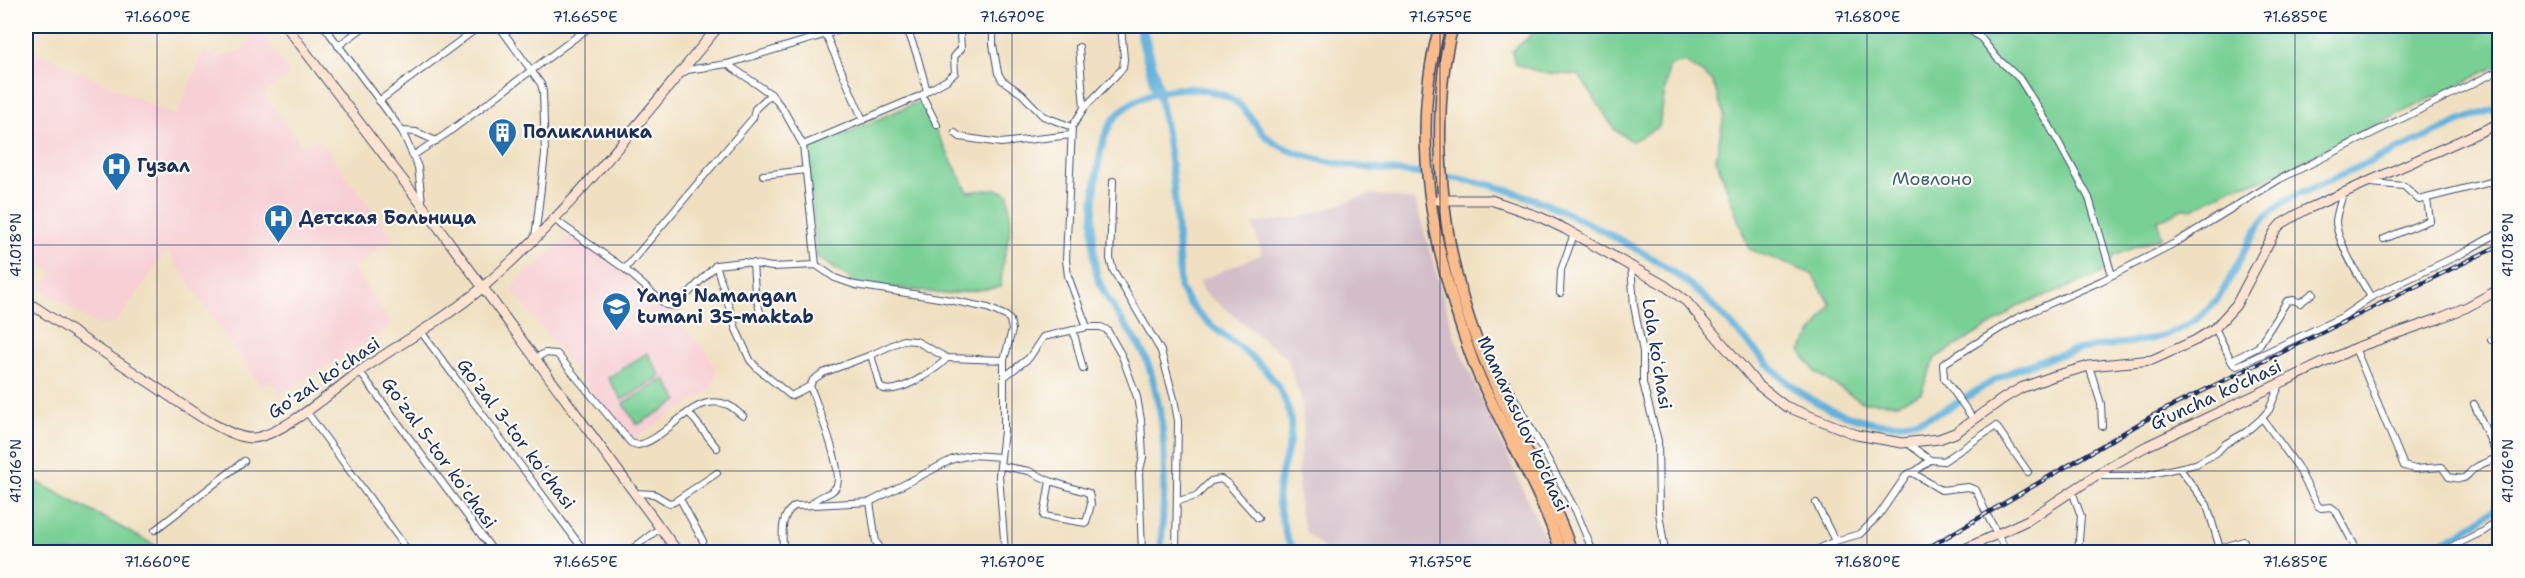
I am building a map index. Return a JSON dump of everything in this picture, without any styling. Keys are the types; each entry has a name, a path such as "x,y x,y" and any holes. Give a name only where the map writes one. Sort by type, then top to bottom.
{"main road":[{"name":"Mamarasulov ko'chasi","path":"1440,26 1430,67 1425,103 1429,198 1440,258 1467,345 1479,375 1552,524 1561,552"},
{"name":"Mamarasulov ko'chasi","path":"1453,26 1448,41 1440,104 1443,196 1447,238 1467,313 1494,382 1562,522 1572,552"}],"street":[{"path":"286,26 422,205 678,552"},
{"path":"324,26 402,131 418,167 422,205"},
{"path":"338,46 365,26"},
{"path":"379,101 480,26"},
{"path":"499,26 541,84 545,101 544,174 535,241"},
{"path":"414,154 436,141 591,26"},
{"name":"Goʻzal koʻchasi","path":"26,301 196,413 229,432 252,439 269,434 422,333 482,288 535,241 719,26"},
{"path":"674,79 687,70 727,63 854,26"},
{"path":"906,26 918,55 924,93 937,125"},
{"path":"993,26 993,44 998,73 1002,80 1022,94 1043,116 1072,127"},
{"path":"1087,327 1067,269 1071,135 1075,119 1123,68 1121,26"},
{"path":"1965,26 1981,38 2030,93 2089,198 2112,275"},
{"path":"803,145 924,93 947,80 955,73 954,57 961,49 960,34"},
{"path":"826,35 863,120"},
{"path":"1079,47 1084,108"},
{"path":"727,63 771,94 783,109 803,145 816,265"},
{"path":"1973,418 1944,378 1944,364 2017,318 2112,275 2175,243 2280,179 2499,70"},
{"path":"626,269 753,118 755,110 771,94"},
{"path":"1429,198 1443,196 1491,200 1540,217 1574,234 1686,301 1758,385 1785,406 1857,435 1906,443 1939,439 1954,433 1973,418 2021,388 2089,366 2152,360 2196,340 2215,328 2236,305 2267,242 2281,224 2343,193 2499,123"},
{"path":"402,131 416,132 436,141"},
{"path":"955,133 968,138 1001,143 1071,135"},
{"path":"763,175 806,170"},
{"path":"1113,181 1110,259 1117,280 1161,351 1178,421 1176,552"},
{"path":"2367,182 2404,186 2415,199 2427,200 2489,182 2493,184 2499,196"},
{"path":"2343,193 2337,216 2337,228 2355,269 2371,297"},
{"path":"2384,238 2430,220 2427,200"},
{"path":"555,220 626,269 671,307 676,306 716,265 734,261 772,267 816,265 835,278 855,285 911,292 988,308 1006,316 1010,320 1012,330 1004,360 1004,431 999,497 1005,552"},
{"path":"2215,328 2231,361 2237,366 2342,317 2371,297 2463,253 2499,232"},
{"path":"1560,293 1562,270 1574,234"},
{"path":"753,263 755,292 760,312"},
{"path":"716,265 736,329 754,365 791,396 810,386 813,380 823,373 871,355 896,342 910,339 932,348 947,358 1004,360"},
{"name":"Lola koʻchasi","path":"1630,266 1634,306 1643,352 1643,383 1658,441 1659,513 1665,552"},
{"name":"G'uncha ko'chasi","path":"1958,552 2028,520 2094,476 2147,446 2355,348 2438,319 2467,307 2499,289"},
{"path":"2231,361 2258,347 2287,301 2294,300 2300,303 2313,293"},
{"path":"1004,377 1029,358 1043,337 1087,327 1101,327 1107,330 1122,356 1137,398 1141,420 1143,457 1139,474 1142,552"},
{"path":"1073,330 1083,369"},
{"name":"Goʻzal 3-tor koʻchasi","path":"422,333 585,552"},
{"path":"2491,340 2499,338"},
{"path":"2355,348 2404,466 2415,469 2442,468 2449,477 2461,479 2471,475 2475,468 2499,460 2474,404"},
{"path":"534,359 552,352 563,358 631,443 638,445 645,444 702,404 729,405 743,416"},
{"path":"871,355 880,387 887,390 905,386 940,367 947,358"},
{"path":"2089,366 2101,404 2102,426"},
{"name":"Goʻzal 5-tor koʻchasi","path":"360,372 494,552"},
{"path":"1494,382 1501,379 1504,381 1576,511 1593,552"},
{"path":"2094,476 2142,476 2180,468 2210,458 2262,418 2269,410 2281,383"},
{"path":"810,386 832,448 838,483 835,490 815,500 812,504"},
{"path":"306,411 409,552"},
{"path":"689,413 717,448"},
{"path":"2262,418 2297,466 2318,506 2331,507 2336,511 2358,552"},
{"path":"1906,443 1930,460 1939,462 1948,459 1996,426 2028,472"},
{"path":"783,552 782,529 786,515 795,506 870,502 953,459 971,455 1001,457"},
{"path":"1812,552 1835,541 1854,537 1867,528 1879,515 1907,474 1914,473 1930,460"},
{"path":"155,530 244,461"},
{"path":"1000,466 1029,471 1050,481 1089,494 1091,504 1086,524 1044,516 1050,481"},
{"path":"2180,468 2207,505 2220,550"},
{"path":"1914,473 1941,490 1968,487 1977,490 1987,515 2007,552"},
{"path":"633,493 654,494 669,503 680,499 717,474"},
{"path":"1178,501 1196,496 1211,481 1221,479 1258,518"},
{"path":"2072,491 2081,516 2079,552"},
{"path":"680,499 703,541"},
{"path":"870,502 876,542 883,552"},
{"path":"1816,503 1835,541"},
{"path":"2441,552 2452,550 2499,520"},
{"path":"628,552 660,528"},
{"path":"2206,552 2220,550 2244,541"},
{"path":"2488,552 2499,548"}],"shaded area":[{"path":"261,30 289,74 263,94 303,146 318,138 394,238 353,268 392,325 280,396 270,381 260,386 167,251 116,323 99,326 42,290 52,272 26,256 26,121 29,112 26,109 26,47 176,116 203,52 218,58 242,50"},
{"path":"1371,194 1415,200 1456,341 1547,543 1548,552 1334,552 1327,551 1306,532 1300,512 1298,469 1304,428 1302,401 1287,358 1204,292 1199,281 1262,254 1253,224 1298,218"},
{"name":"Yangi Namangan tumani 35-maktab","path":"572,234 607,257 668,313 706,351 717,371 711,390 637,436 626,435 514,293 513,286 516,282"}],"green space":[{"name":"Мовлоно","path":"1542,26 2500,26 2499,65 2266,179 2231,188 2193,209 2184,208 2158,221 2161,237 2113,256 2107,269 2094,277 2017,306 2003,318 1935,358 1921,393 1898,403 1862,402 1816,373 1800,351 1831,305 1812,274 1749,249 1716,159 1724,115 1712,80 1685,62 1669,66 1659,127 1632,141 1615,130 1579,75 1543,73 1515,64 1512,51"},
{"path":"920,101 968,192 997,189 1008,194 1011,226 1002,268 1001,287 946,294 857,283 817,257 807,150"},
{"path":"647,353 661,376 622,400 608,378"},
{"path":"665,379 678,401 637,425 623,403"},
{"path":"26,476 167,552 26,552"}],"waterway":[{"path":"1143,26 1142,33 1158,92"},
{"path":"1161,552 1164,455 1161,416 1156,392 1144,354 1100,284 1096,270 1093,230 1099,163 1107,131 1116,116 1145,96 1183,89 1220,94 1240,105 1272,141 1297,153 1341,164 1477,182 1542,202 1606,232 1672,271 1717,310 1788,383 1809,398 1832,410 1886,424 1902,424 1930,416 2005,375 2048,358 2081,349 2153,338 2181,328 2195,320 2217,299 2261,223 2288,199 2461,121 2500,107"},
{"path":"1158,92 1171,165 1180,287 1190,304 1204,319 1253,358 1268,373 1280,391 1289,412 1291,434 1278,500 1286,535 1296,552"},
{"path":"2417,552 2460,534 2500,505"}],"railway":[{"path":"1921,552 2154,415 2500,245"}],"place":[{"name":"Поликлиника","path":"502,158"},
{"name":"Гузал","path":"116,192"},
{"name":"Детская Больница","path":"278,244"},
{"name":"Yangi Namangan tumani 35-maktab","path":"616,332"}]}
